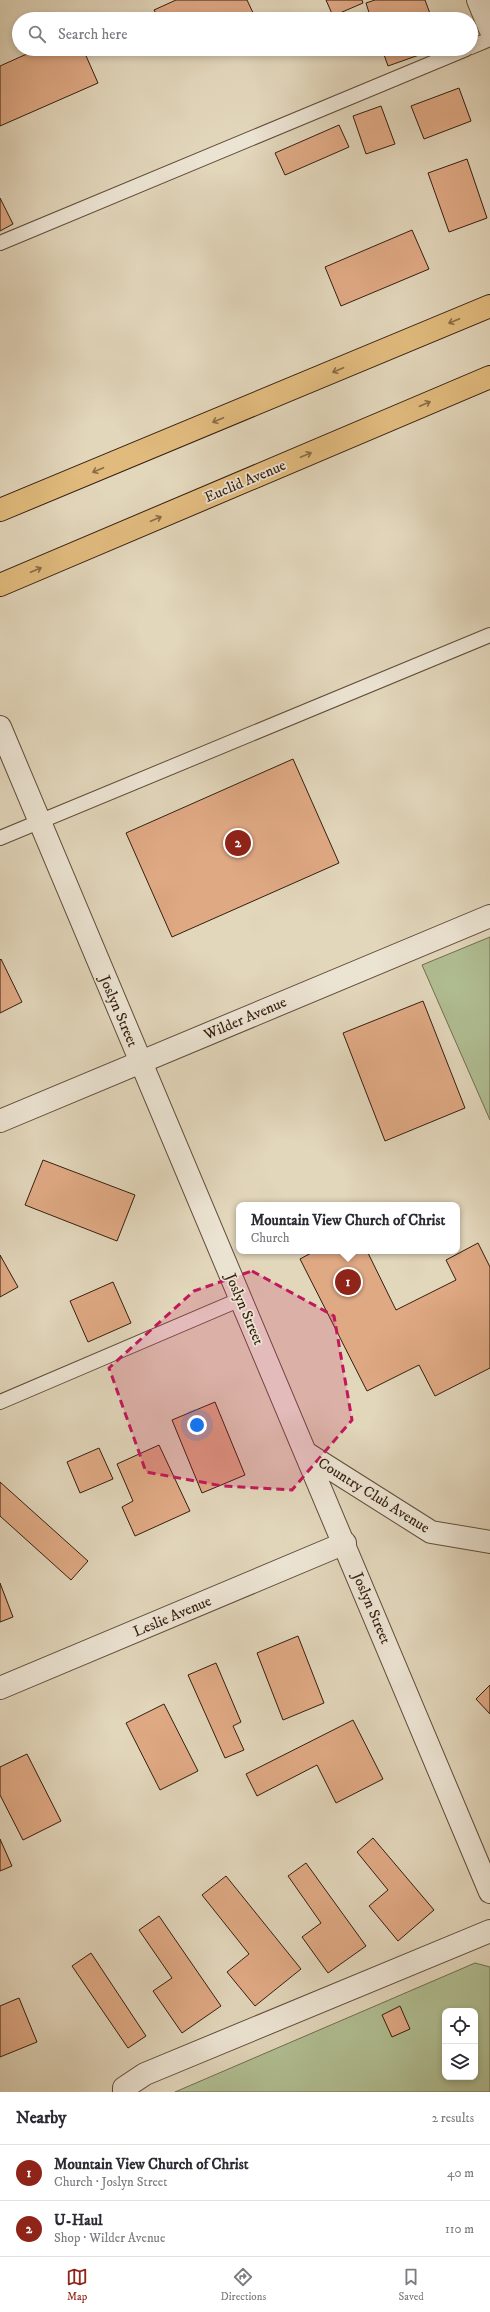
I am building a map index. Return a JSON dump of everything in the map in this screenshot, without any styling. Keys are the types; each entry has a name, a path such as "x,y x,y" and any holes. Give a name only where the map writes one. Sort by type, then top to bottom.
{"highway":[{"path":"0,510 490,306"},
{"name":"Euclid Avenue","path":"0,585 490,377"}],"street":[{"path":"478,0 490,29"},
{"name":"Joslyn Street","path":"0,727 490,1892"},
{"name":"Wilder Avenue","path":"0,1121 490,916"},
{"name":"Country Club Avenue","path":"306,1453 431,1532 490,1542"},
{"name":"Leslie Avenue","path":"0,1688 344,1543"},
{"path":"124,2092 124,2088 145,2074 490,1930"}],"lane":[{"path":"478,44 490,39"},
{"path":"0,243 449,56"},
{"path":"0,838 490,634"},
{"path":"0,1402 241,1299"}],"highlighted area":[{"path":"252,1271 334,1316 352,1420 292,1490 223,1486 146,1472 109,1368 194,1291"}],"green space":[{"path":"490,937 490,1120 422,965"},
{"path":"475,1963 490,1967 490,2092 175,2092"}],"building":[{"path":"176,0 247,0 253,12 155,12 154,10"},
{"path":"326,0 362,0 363,3 342,12 331,12"},
{"path":"375,0 425,0 429,12 369,12 366,3"},
{"path":"22,56 86,56 98,83 0,126 0,66"},
{"path":"384,56 416,56 388,66"},
{"path":"459,88 471,121 424,139 411,106"},
{"path":"381,106 395,144 366,154 353,116"},
{"path":"339,125 349,147 285,175 275,153"},
{"path":"467,159 487,218 449,232 428,173"},
{"path":"0,198 13,224 0,231"},
{"path":"412,230 429,269 341,306 325,267"},
{"path":"293,759 339,863 172,937 126,833"},
{"path":"1,959 22,1002 0,1013 0,960"},
{"path":"423,1001 465,1108 385,1141 343,1033"},
{"path":"43,1160 135,1195 117,1241 25,1205"},
{"path":"478,1243 490,1267 490,1368 435,1396 419,1365 367,1391 300,1259 309,1254 368,1254 396,1310 456,1280 446,1260 460,1254 460,1253"},
{"path":"0,1255 18,1287 0,1297"},
{"path":"113,1282 131,1323 88,1342 70,1301"},
{"path":"215,1402 245,1475 202,1493 172,1420"},
{"path":"159,1445 190,1511 135,1536 122,1507 133,1501 117,1464"},
{"path":"99,1448 113,1479 80,1493 67,1462"},
{"path":"0,1482 88,1561 71,1580 0,1516"},
{"path":"0,1583 13,1617 0,1622"},
{"path":"298,1636 324,1703 283,1720 257,1653"},
{"path":"216,1663 241,1722 233,1726 244,1750 225,1758 188,1675"},
{"path":"490,1685 490,1714 476,1699"},
{"path":"164,1704 198,1771 160,1790 126,1723"},
{"path":"353,1720 383,1779 336,1803 317,1765 257,1796 246,1774"},
{"path":"27,1754 61,1821 23,1840 0,1795 0,1767"},
{"path":"373,1838 434,1910 398,1941 369,1906 388,1890 357,1852"},
{"path":"0,1839 12,1866 0,1871"},
{"path":"306,1863 366,1946 328,1973 302,1937 321,1923 288,1876"},
{"path":"226,1876 301,1969 255,2006 227,1972 249,1954 202,1895"},
{"path":"159,1916 221,2006 182,2033 153,1991 172,1978 139,1930"},
{"path":"91,1953 146,2036 128,2048 72,1966"},
{"path":"19,1998 37,2042 0,2057 0,2006"},
{"path":"400,2006 410,2029 392,2037 382,2015"}],"place":[{"name":"U-Haul","path":"238,843"},
{"name":"Mountain View Church of Christ","path":"348,1282"}]}
